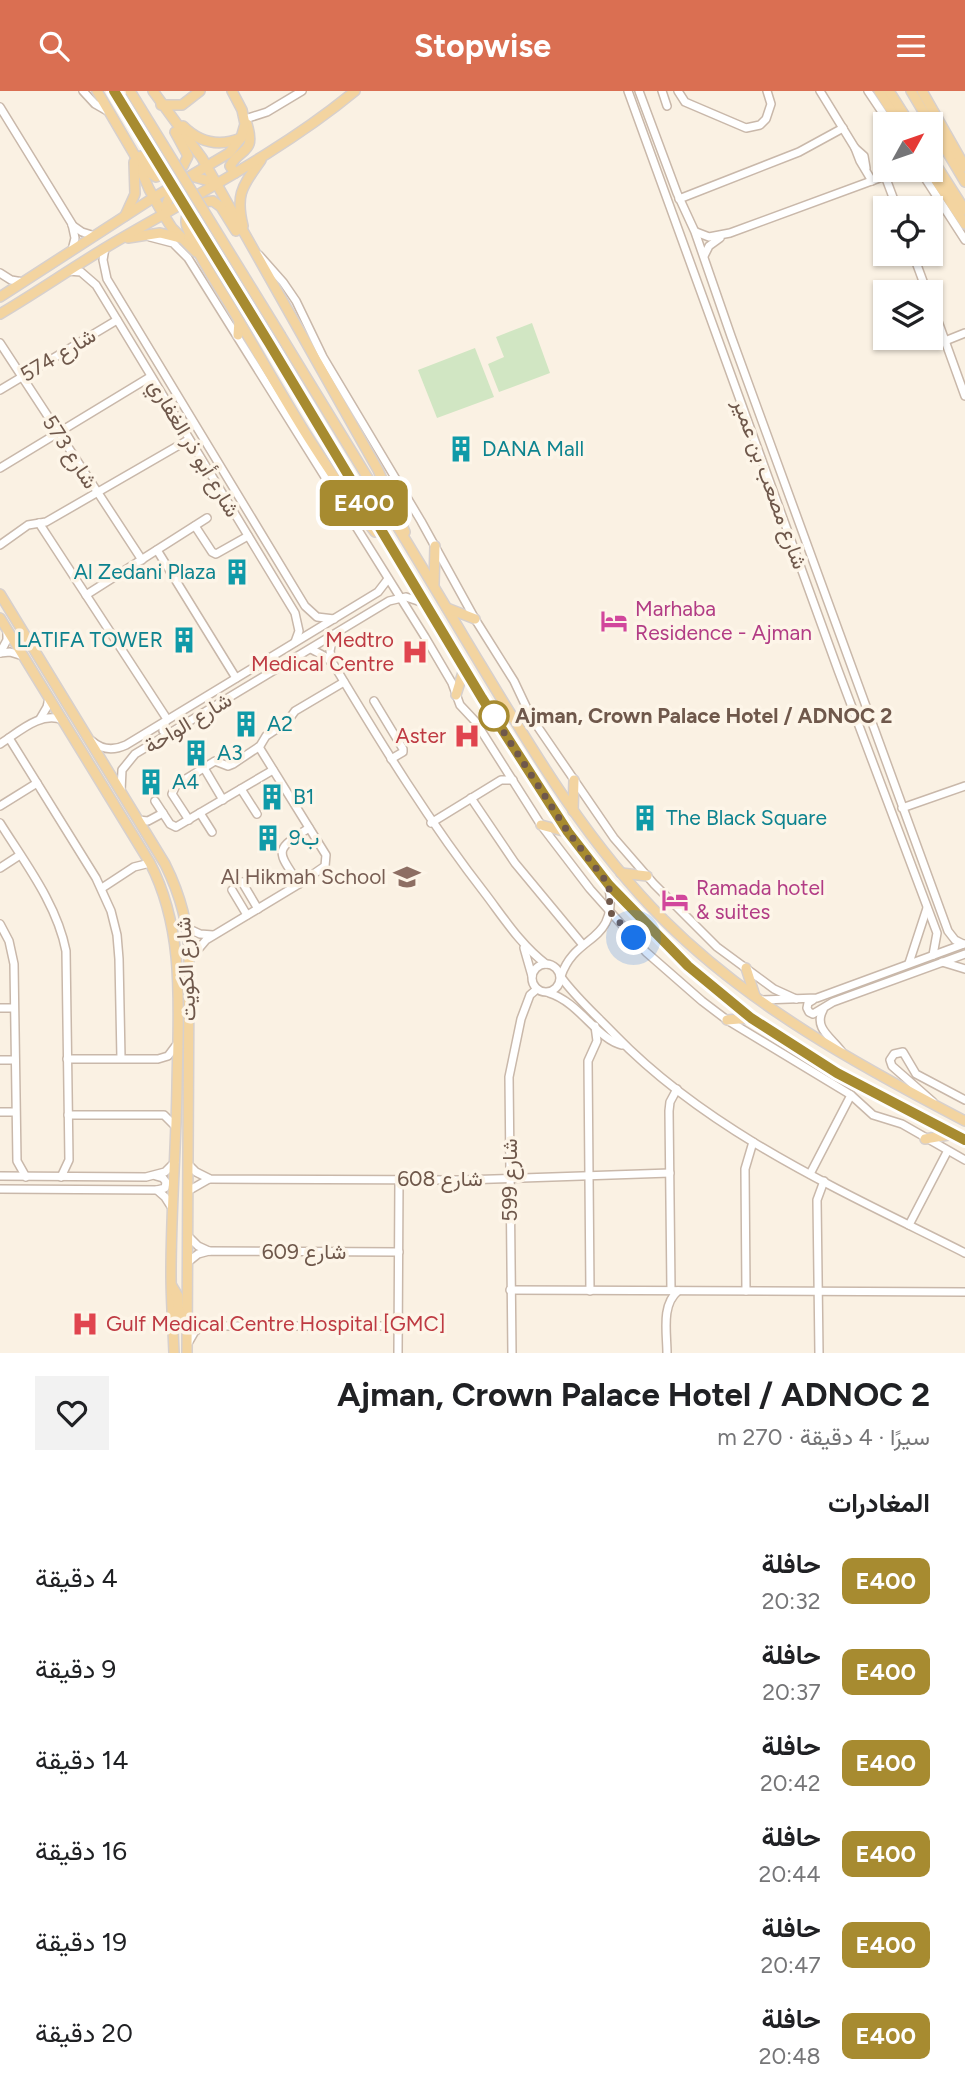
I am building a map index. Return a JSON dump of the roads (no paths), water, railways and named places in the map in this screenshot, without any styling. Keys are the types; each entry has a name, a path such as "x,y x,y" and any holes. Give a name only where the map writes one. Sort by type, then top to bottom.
{"main road":[{"path":"97,91 134,154 153,198 205,264"},
{"path":"114,91 464,669 568,832 609,885 688,966 751,1018 837,1073 965,1140"},
{"path":"130,91 573,811 621,873 687,941 757,999 844,1055 965,1121"},
{"path":"153,91 197,151 216,183 387,489 410,547"},
{"path":"162,105 182,105 200,91"},
{"path":"232,91 245,119 249,142 245,152 231,163 230,168 235,173"},
{"path":"0,314 120,239 235,173 327,113 355,91"},
{"path":"879,91 892,112"},
{"path":"890,91 903,112"},
{"path":"911,91 965,182"},
{"path":"922,91 965,167"},
{"path":"110,112 122,126 150,173 158,177 183,166 188,156 162,105"},
{"path":"162,105 188,131 204,141 223,143 241,138"},
{"path":"0,297 153,198 229,153 241,138 245,119"},
{"path":"124,217 135,194 134,154"},
{"path":"247,241 239,207 240,192 244,182 265,154"},
{"path":"201,192 206,167"},
{"path":"191,176 216,183"},
{"path":"943,176 965,210"},
{"path":"937,182 965,224"},
{"path":"163,214 174,185"},
{"path":"153,198 166,204 180,204"},
{"path":"247,241 236,231 219,204 206,201 189,212 186,219 205,264 296,416 349,497 393,552"},
{"path":"120,239 160,233 184,240"},
{"path":"237,335 239,321"},
{"path":"317,364 331,371"},
{"path":"295,430 296,416"},
{"path":"434,586 435,546"},
{"name":"شارع الكويت","path":"0,594 146,834 176,888 187,928 190,959 187,1349"},
{"path":"447,608 475,619"},
{"name":"شارع الكويت","path":"0,618 150,863 163,889 174,932 178,1021 171,1284 172,1353"},
{"path":"456,695 464,669"},
{"path":"573,811 574,780"},
{"path":"541,825 568,832"},
{"path":"621,873 647,876"},
{"path":"746,968 757,999"},
{"path":"727,1020 751,1018"},
{"path":"178,1021 180,1052 184,1056 189,1053"},
{"path":"177,1076 181,1073 186,1076 189,1102"},
{"path":"925,1139 955,1134"},
{"path":"171,1284 178,1296 179,1321 187,1323"}],"street":[{"path":"83,91 96,104 110,112"},
{"path":"245,119 267,112 302,91"},
{"name":"شارع مصعب بن عمير","path":"628,91 937,933"},
{"name":"شارع مصعب بن عمير","path":"639,91 678,196 704,256 948,931 954,940 964,944"},
{"path":"662,91 667,106"},
{"path":"678,91 685,102 746,128 760,125 766,119 771,100 767,91"},
{"path":"704,256 715,240 730,233 873,181 863,156 855,148 820,91"},
{"path":"869,91 882,112"},
{"path":"0,107 72,224 75,238 72,251"},
{"path":"678,196 799,152 843,128"},
{"path":"927,182 965,240"},
{"path":"72,224 82,232 95,236"},
{"path":"695,232 709,237 730,233"},
{"path":"135,236 160,238 179,247 237,335 400,598 450,680 460,705 475,721 541,825 621,925 674,977 727,1020 851,1095 873,1115 898,1122 965,1160"},
{"path":"247,241 290,291 331,371 514,681 531,717 614,838 703,934 779,992 796,999"},
{"name":"شارع أبو ذر الغفاري","path":"105,248 105,273 301,599 317,617 334,619"},
{"name":"شارع أبو ذر الغفاري","path":"68,271 74,270 87,275 96,285 291,606 299,624 295,642"},
{"path":"0,274 23,282"},
{"path":"106,302 118,296"},
{"name":"شارع 574","path":"0,390 117,320"},
{"path":"945,341 965,333"},
{"path":"943,335 965,395"},
{"name":"شارع 573","path":"0,343 142,560"},
{"path":"0,468 150,377"},
{"path":"0,545 28,525 40,523 96,493 188,439"},
{"path":"86,595 207,518"},
{"path":"40,523 167,719 162,729 171,733"},
{"path":"195,526 216,554 248,536"},
{"path":"157,550 236,678"},
{"name":"شارع الواحة","path":"89,738 100,747 120,748 382,590 388,579"},
{"path":"400,598 424,603"},
{"name":"شارع الواحة","path":"121,791 120,777 125,764 135,754 389,601 400,598"},
{"path":"291,606 301,599"},
{"path":"353,607 361,610 360,619"},
{"path":"7,630 7,640 0,653 24,656"},
{"path":"333,636 330,651 334,665 432,823 521,941 557,969 622,1045 677,1089 753,1142 965,1253"},
{"path":"311,649 334,665"},
{"path":"188,820 172,791 176,785 215,761 231,765 258,747 266,736 287,722 295,711 344,682"},
{"path":"40,719 49,698"},
{"path":"374,701 403,749 403,752 391,759"},
{"path":"0,744 40,719 49,717 63,720"},
{"path":"9,738 102,888 114,922 118,946 121,1058"},
{"path":"190,959 200,945 322,870 327,860 258,747"},
{"path":"204,768 223,800"},
{"path":"155,801 174,827 273,770"},
{"path":"432,823 501,780 513,780"},
{"path":"0,806 37,783"},
{"path":"902,808 965,786"},
{"path":"241,789 257,814"},
{"path":"471,798 523,874 583,946"},
{"path":"200,813 212,832"},
{"path":"146,834 152,822 164,815"},
{"path":"138,820 152,822"},
{"path":"0,823 52,909 64,940 67,963 69,1160 79,1177"},
{"path":"299,884 283,860 282,850 287,842 309,828"},
{"path":"0,868 20,855"},
{"path":"102,888 134,867 150,863"},
{"path":"242,882 258,909"},
{"path":"549,993 559,985 573,955 606,925 610,912 609,885"},
{"path":"232,890 247,915"},
{"path":"909,964 927,908"},
{"path":"0,924 12,953 17,1161 26,1177"},
{"path":"606,925 621,925"},
{"path":"187,928 214,936"},
{"path":"933,955 937,933 943,937 948,931"},
{"path":"521,941 537,989 569,1002 610,1039 622,1045"},
{"path":"964,944 817,998 808,1003 807,1010 813,1014 833,1002 965,954"},
{"path":"532,977 535,969 573,955"},
{"path":"942,962 965,969"},
{"name":"شارع 599","path":"524,1010 532,977"},
{"name":"شارع 599","path":"512,1353 509,1077 515,1039 524,1010 530,995 537,989"},
{"path":"757,999 817,998"},
{"path":"0,1008 14,1008"},
{"path":"823,1009 819,1019 821,1027 844,1055"},
{"path":"590,1291 588,1061 597,1036 595,1026"},
{"path":"594,1045 610,1039"},
{"path":"112,1058 120,1043"},
{"path":"68,1059 164,1058 177,1044"},
{"path":"938,1107 892,1066 890,1060 894,1054 903,1052 916,1074 965,1100"},
{"path":"0,1060 15,1060"},
{"path":"667,1353 668,1306 675,1290 669,1106 677,1089"},
{"path":"810,1174 851,1095"},
{"path":"0,1112 15,1112"},
{"path":"68,1115 160,1115 167,1117 176,1127"},
{"path":"746,1291 745,1169 753,1142"},
{"path":"909,1225 947,1152"},
{"path":"61,1177 69,1160"},
{"path":"4,1176 17,1161"},
{"path":"154,1176 165,1172 176,1161"},
{"path":"189,1165 210,1179"},
{"name":"شارع 608","path":"188,1191 210,1179 399,1180 670,1173"},
{"path":"0,1189 157,1190 165,1188 166,1182 162,1177 154,1176 4,1176"},
{"path":"398,1353 399,1180"},
{"path":"819,1353 817,1200 824,1181"},
{"path":"157,1190 169,1202 174,1213"},
{"path":"189,1237 198,1246 209,1251"},
{"name":"شارع 609","path":"188,1262 198,1254 209,1251 399,1252"},
{"path":"510,1290 965,1291"},
{"path":"187,1349 195,1331 206,1326 398,1326"}],"place":[{"name":"DANA Mall","path":"461,449"},
{"name":"Al Zedani Plaza","path":"237,572"},
{"name":"Marhaba Residence - Ajman","path":"614,621"},
{"name":"LATIFA TOWER","path":"184,640"},
{"name":"Medtro Medical Centre","path":"415,652"},
{"name":"Ajman, Crown Palace Hotel / ADNOC 2","path":"494,716"},
{"name":"A2","path":"246,724"},
{"name":"Aster","path":"467,736"},
{"name":"A3","path":"196,753"},
{"name":"A4","path":"151,782"},
{"name":"B1","path":"272,797"},
{"name":"The Black Square","path":"645,818"},
{"name":"ب9","path":"268,838"},
{"name":"Al Hikmah School","path":"407,877"},
{"name":"Ramada hotel & suites","path":"675,900"},
{"name":"Gulf Medical Centre Hospital [GMC]","path":"85,1324"}]}
